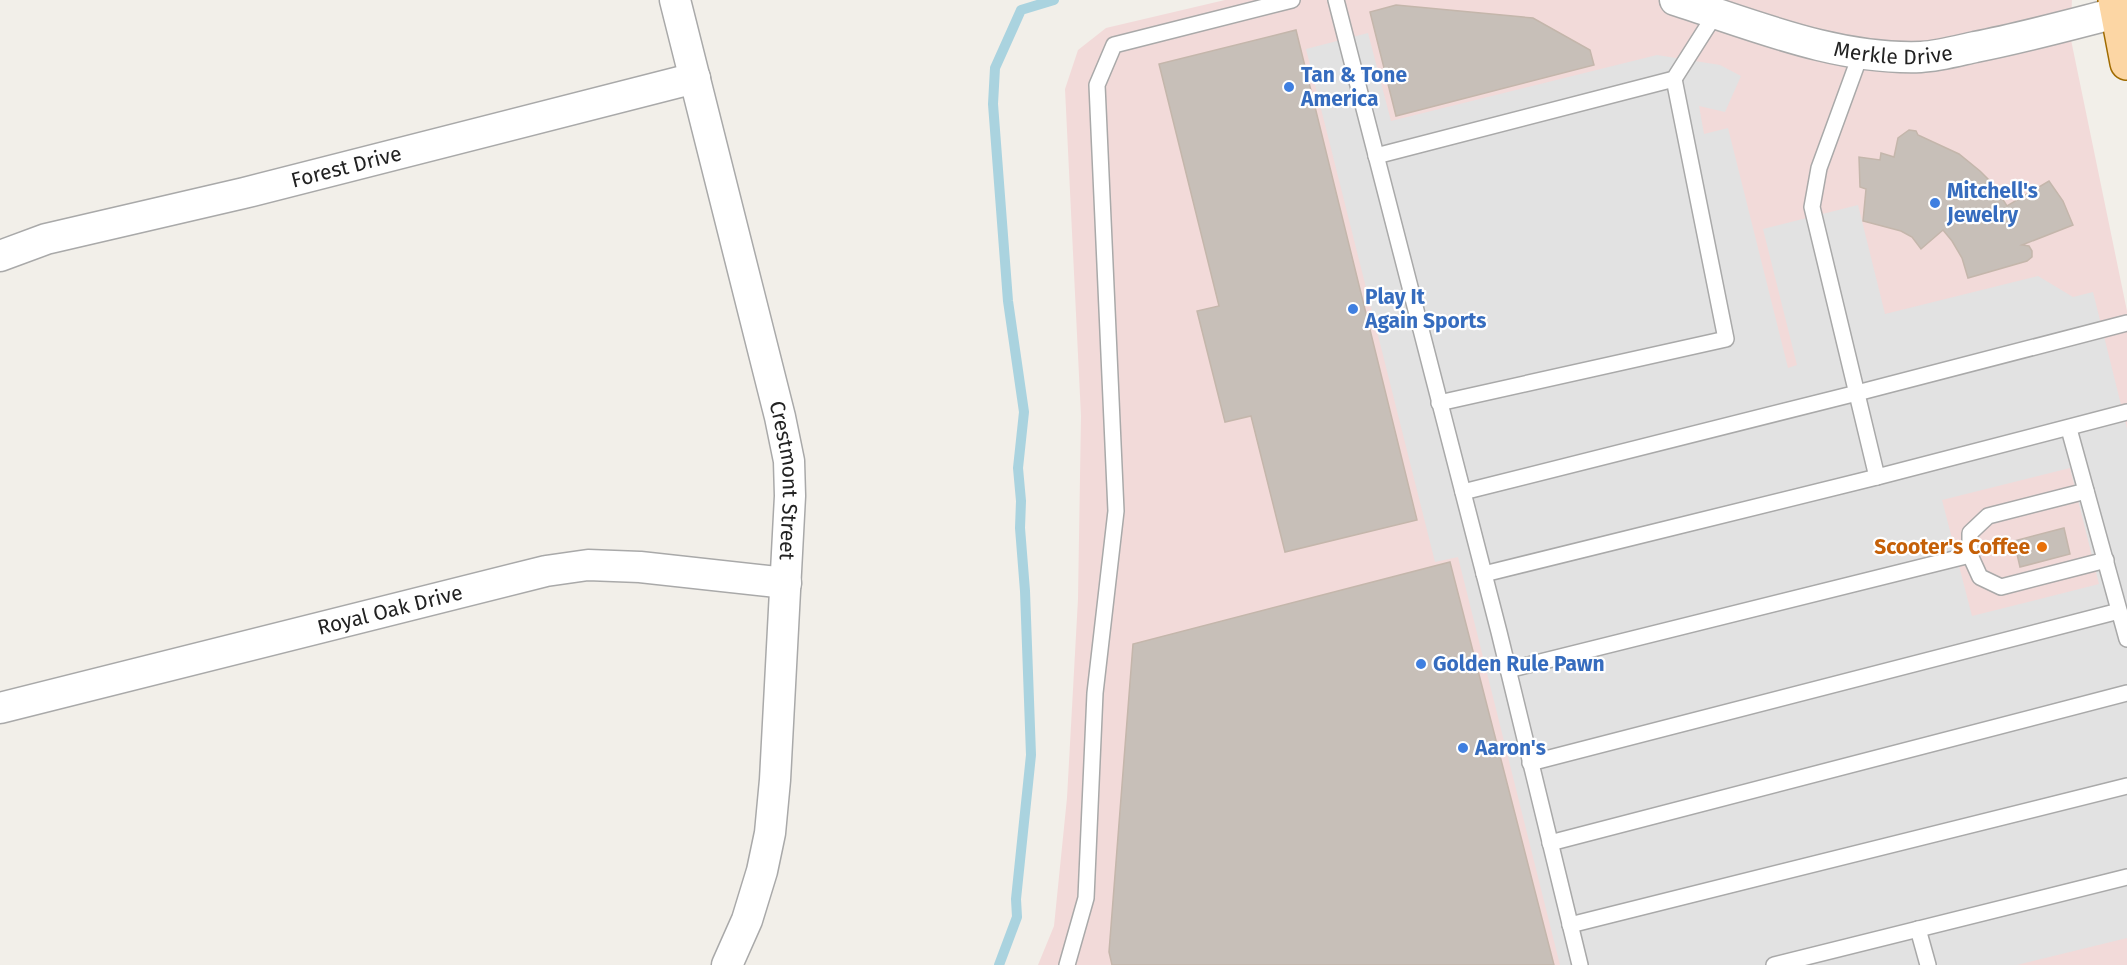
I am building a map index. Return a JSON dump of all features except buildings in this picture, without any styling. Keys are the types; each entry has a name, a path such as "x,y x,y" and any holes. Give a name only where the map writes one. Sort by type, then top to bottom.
{"main road":[{"path":"2115,6 2127,63"}],"street":[{"name":"Crestmont Street","path":"675,0 780,417 789,461 790,496 786,583 770,833 762,871 747,920 727,965"},
{"name":"Merkle Drive","path":"1675,0 1824,47 1861,53 1923,57 2027,36 2115,6"},
{"name":"Forest Drive","path":"0,256 46,239 244,193 695,78"},
{"name":"Royal Oak Drive","path":"0,708 546,571 588,565 640,567 786,583"}],"lane":[{"path":"1067,965 1086,898 1095,693 1116,512 1097,85 1114,45 1292,0"},
{"path":"1336,0 1484,574 1580,965"},
{"path":"1376,156 1674,79 1716,13"},
{"path":"1861,53 1819,168 1812,207 1877,477"},
{"path":"1440,403 1726,339 1674,79"},
{"path":"1463,492 2127,323"},
{"path":"1484,574 2069,429 2127,412"},
{"path":"2069,429 2127,639"},
{"path":"2086,490 1988,516 1970,533 1970,555 1980,577 2001,587 2106,560"},
{"path":"1508,670 1970,555"},
{"path":"1530,763 2119,611"},
{"path":"1550,843 2127,693"},
{"path":"1570,925 2127,786"},
{"path":"1774,965 2127,877"},
{"path":"1918,929 1928,965"}],"shaded area":[{"path":"1225,0 2072,0 2070,35 2127,311 2127,965 1038,965 1054,926 1067,798 1078,599 1081,416 1065,89 1078,50 1106,28"},
{"path":"1368,33 1391,121 1657,55 1720,65 1741,76 1725,112 1699,106 1704,134 1728,128 1788,368 1797,365 1763,229 1858,205 1885,314 2038,276 2073,297 2093,292 2127,429 2127,938 2017,965 1560,965 1458,557 1435,562 1306,49","holes":["2070,468 2099,584 1972,616 1942,500"]}],"waterway":[{"path":"999,965 1017,917 1016,899 1031,755 1018,468 1024,412 1008,301 993,104 995,68 1021,10 1054,0"}],"place":[{"name":"Tan & Tone America","path":"1289,87"},
{"name":"Mitchell's Jewelry","path":"1935,203"},
{"name":"Play It Again Sports","path":"1353,309"},
{"name":"Scooter's Coffee","path":"2042,547"},
{"name":"Golden Rule Pawn","path":"1421,664"},
{"name":"Aaron's","path":"1463,748"}]}
